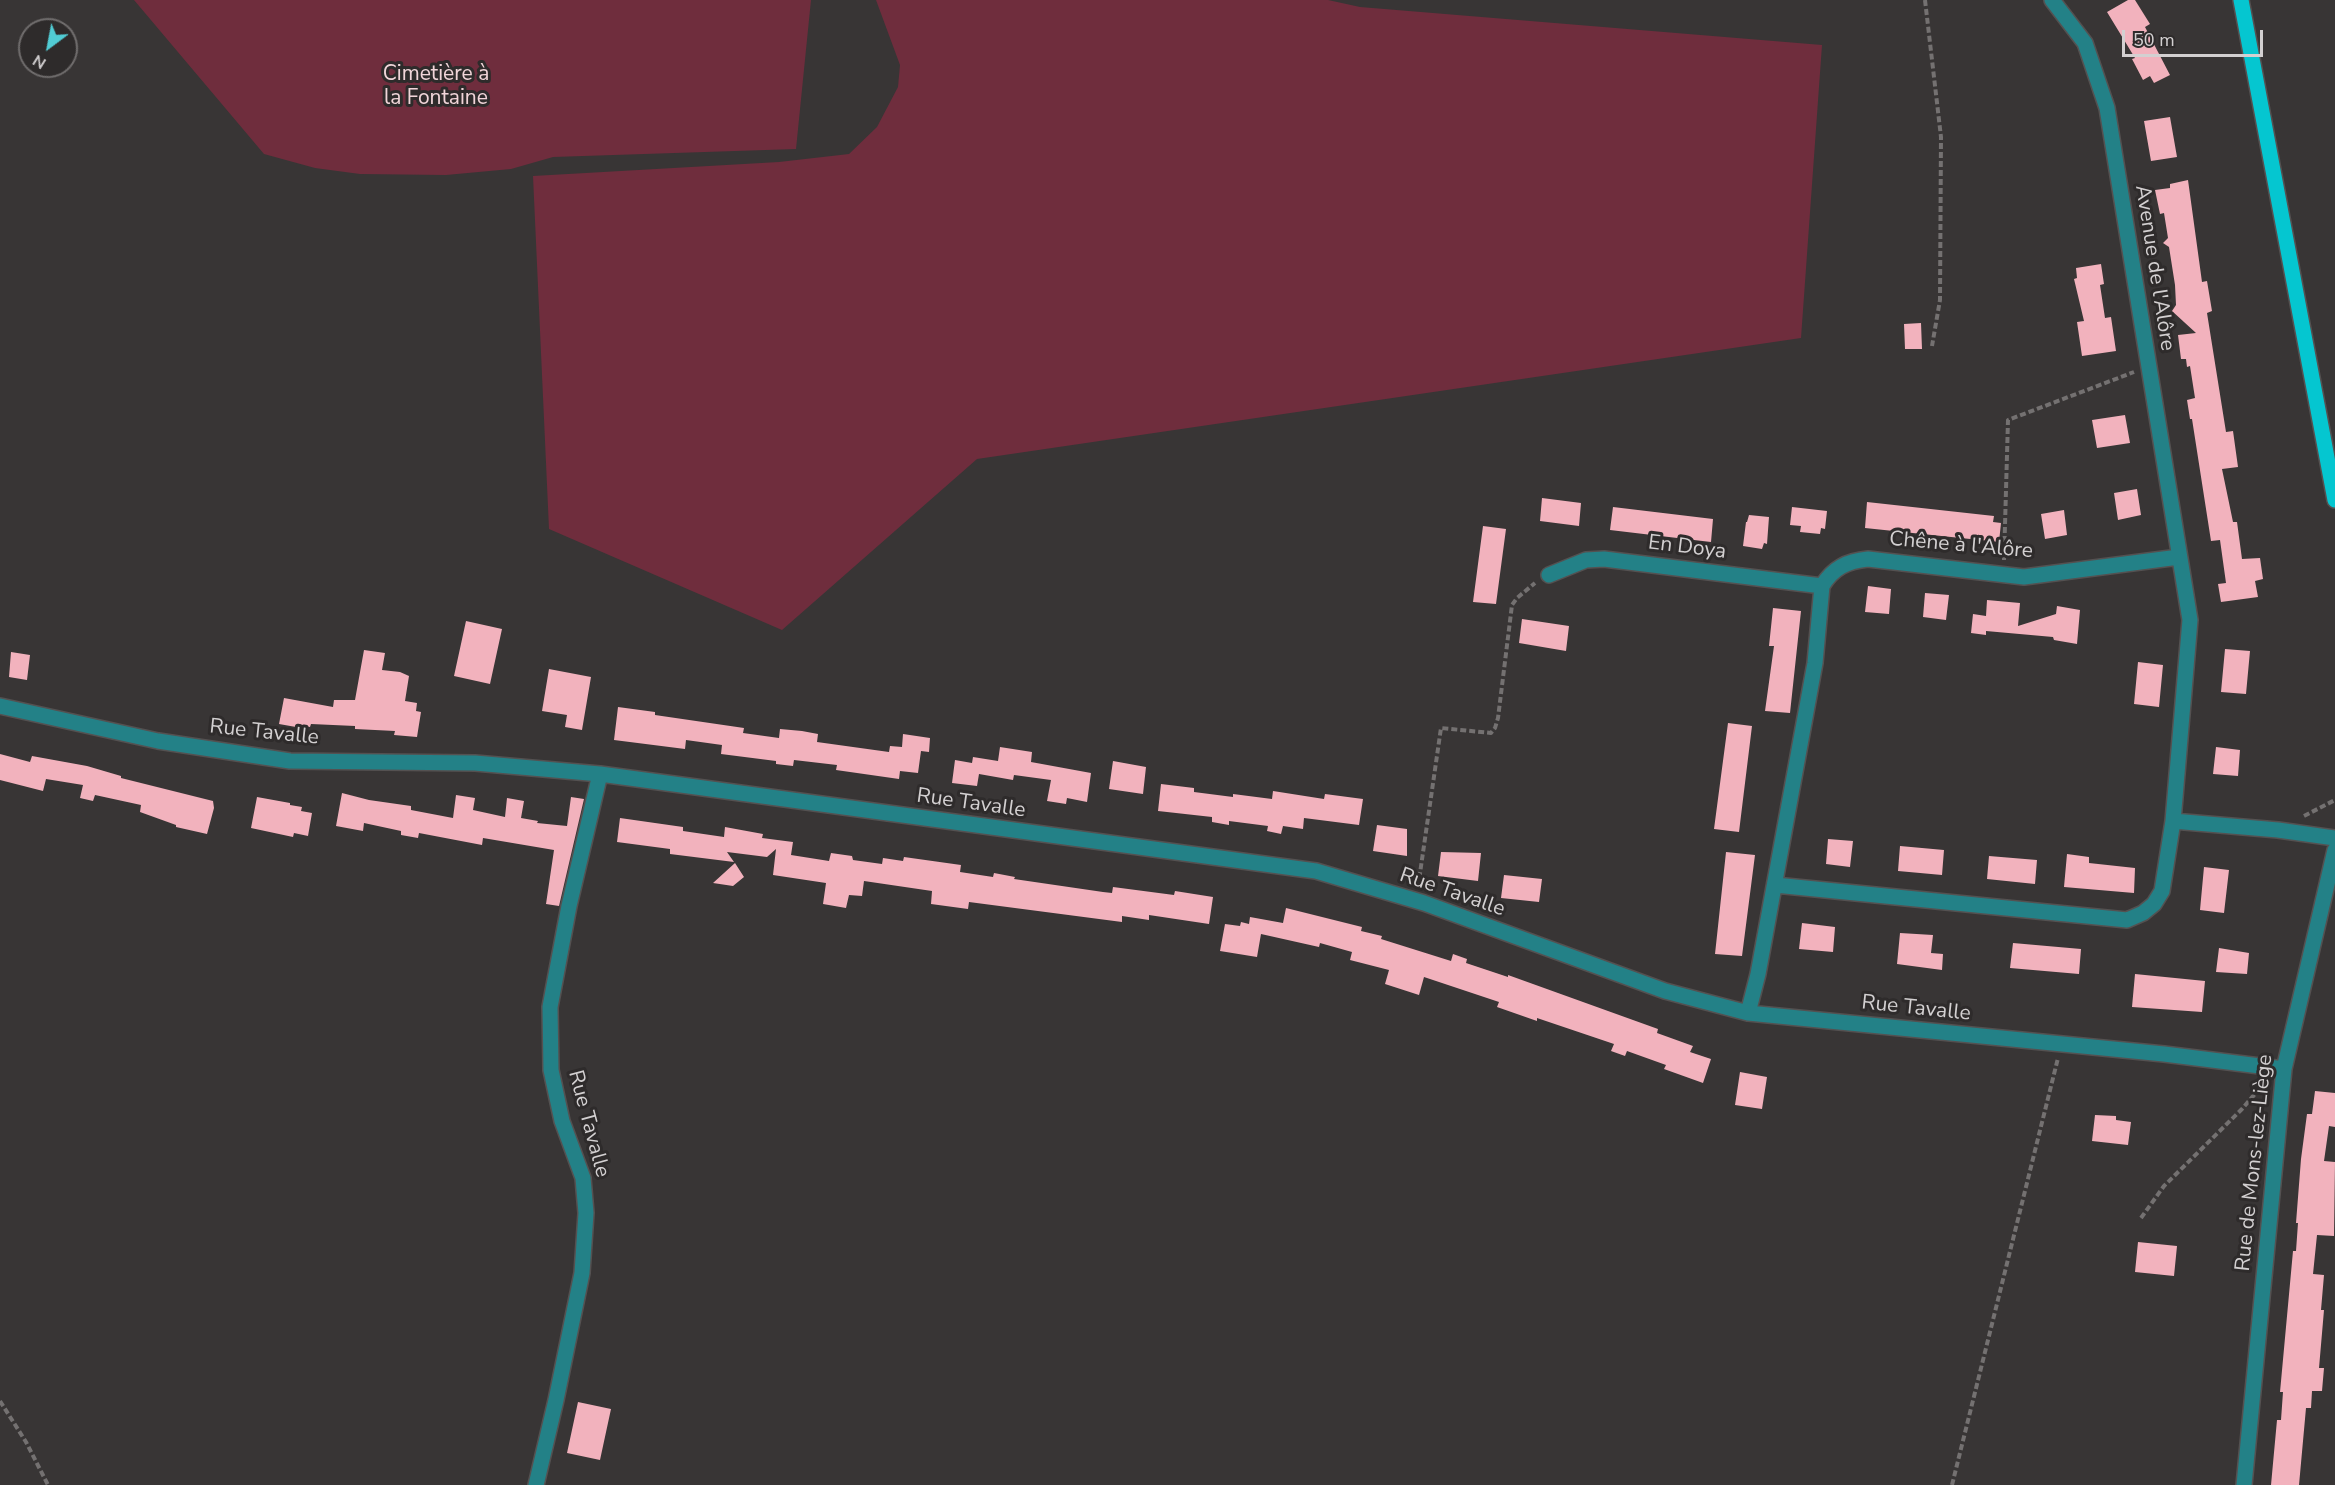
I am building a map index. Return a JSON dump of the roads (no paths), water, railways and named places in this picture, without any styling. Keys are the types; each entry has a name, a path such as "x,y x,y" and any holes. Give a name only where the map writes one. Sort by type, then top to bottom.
{"main road":[{"path":"2241,0 2335,500"}],"street":[{"name":"Avenue de l'Alôre","path":"2052,0 2085,43 2107,108 2179,557"},
{"name":"Chêne à l'Alôre","path":"1822,586 1828,576 1844,564 1855,560 1868,559 2024,577 2179,557"},
{"path":"1775,885 2127,920 2143,914 2154,904 2162,891 2173,821 2190,620 2179,557"},
{"name":"En Doya","path":"1549,575 1586,560 1604,559 1822,586"},
{"path":"1748,1013 1758,974 1815,663 1822,586"},
{"name":"Rue Tavalle","path":"0,706 158,741 290,761 475,763 600,774 1316,871 1416,901 1665,991 1748,1013 2164,1054 2281,1069"},
{"name":"Rue Tavalle","path":"536,1485 582,1272 586,1213 584,1178 562,1121 551,1070 550,1007 569,906 600,774"},
{"path":"2173,821 2278,830 2335,838"},
{"name":"Rue de Mons-lez-Liège","path":"2244,1485 2281,1069 2335,850"}],"park label":[{"name":"Cimetière à la Fontaine","path":"436,87"}]}
